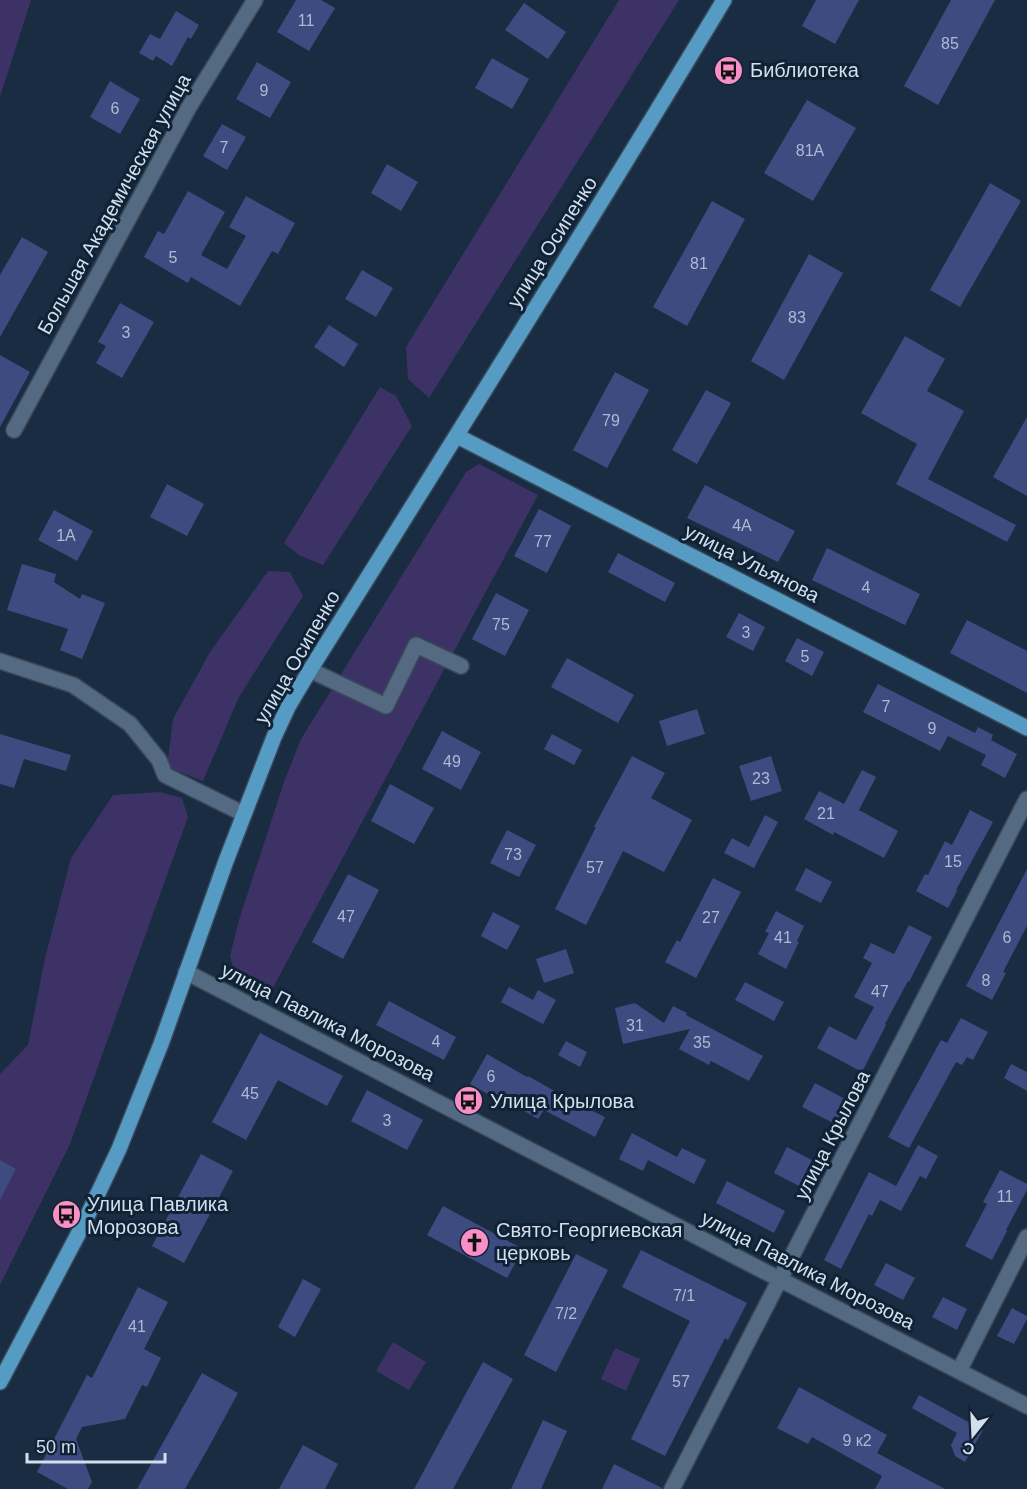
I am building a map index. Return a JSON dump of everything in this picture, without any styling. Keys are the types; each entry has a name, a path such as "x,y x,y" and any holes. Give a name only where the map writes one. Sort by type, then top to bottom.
{"main road":[{"name":"улица Осипенко","path":"0,1382 108,1176 145,1086 244,814 288,707 724,0"},
{"name":"улица Ульянова","path":"457,436 1027,728"}],"street":[{"name":"Большая Академическая улица","path":"14,430 189,107 255,0"},
{"path":"310,670 386,706 416,645 460,666"},
{"path":"0,661 74,685 130,724 159,760 165,775 244,814"},
{"name":"улица Крылова","path":"672,1489 1027,799"},
{"name":"улица Павлика Морозова","path":"186,972 1027,1406"},
{"path":"959,1371 1027,1237"}],"shaded area":[{"path":"0,0 31,0 0,97"},
{"path":"619,0 679,0 429,398 408,379 406,347"},
{"path":"380,387 396,396 412,426 323,565 299,555 284,543"},
{"path":"479,464 538,495 269,995 235,975 230,956 239,920 284,782 301,739 466,472"},
{"path":"268,571 290,572 303,596 239,697 203,781 167,767 173,719 210,652"},
{"path":"160,792 182,798 188,817 70,1144 0,1285 0,1074 28,1045 45,958 71,858 113,795"},
{"path":"393,1342 426,1362 409,1390 376,1371"},
{"path":"615,1348 640,1359 626,1391 601,1379"}],"building":[{"path":"296,0 321,0 335,8 309,51 277,32"},
{"path":"816,0 859,0 835,44 802,26"},
{"path":"951,0 995,0 938,105 904,86"},
{"path":"524,3 566,32 548,59 505,30"},
{"path":"176,11 199,25 191,39 188,37 172,66 156,56 153,61 139,53 150,34 160,39"},
{"path":"492,58 529,79 512,109 475,88"},
{"path":"257,62 291,82 270,118 236,99"},
{"path":"110,81 140,99 120,134 90,117"},
{"path":"807,100 856,128 813,201 764,173"},
{"path":"222,124 246,137 227,170 203,156"},
{"path":"387,164 418,182 401,211 371,193"},
{"path":"990,183 1021,201 960,307 930,290"},
{"path":"188,191 225,212 201,255 227,269 246,236 229,227 246,196 295,223 278,254 272,251 240,306 191,277 188,283 144,257 158,231 164,234"},
{"path":"712,201 745,219 687,326 653,307"},
{"path":"22,237 48,252 0,337 0,275"},
{"path":"809,254 843,273 784,380 751,361"},
{"path":"362,270 393,288 376,317 345,299"},
{"path":"120,303 154,322 122,378 96,363 106,346 98,342"},
{"path":"329,325 358,344 344,367 314,347"},
{"path":"905,336 945,359 927,391 964,411 928,479 1016,525 1007,542 896,484 917,444 861,413"},
{"path":"0,355 30,372 0,427"},
{"path":"615,372 649,390 607,468 573,450"},
{"path":"706,390 731,403 697,464 672,450"},
{"path":"1027,417 1027,496 993,477"},
{"path":"167,484 204,504 187,536 150,517"},
{"path":"705,485 795,531 778,562 687,518"},
{"path":"539,509 571,526 547,573 514,556"},
{"path":"54,510 93,531 77,561 38,540"},
{"path":"827,548 920,594 905,625 812,580"},
{"path":"618,553 675,583 665,602 608,572"},
{"path":"22,564 56,574 54,582 80,599 82,594 105,603 82,659 60,650 68,629 7,610"},
{"path":"496,593 529,610 505,656 472,639"},
{"path":"739,613 765,627 753,651 726,637"},
{"path":"967,620 1027,651 1027,693 950,653"},
{"path":"797,638 824,652 812,676 785,661"},
{"path":"567,658 634,695 618,723 551,687"},
{"path":"878,684 975,733 978,727 993,735 991,740 1017,754 1005,778 981,765 986,755 948,736 940,751 863,712"},
{"path":"697,709 705,734 667,746 659,721"},
{"path":"442,731 481,752 461,790 422,769"},
{"path":"0,734 71,755 66,771 24,759 14,788 0,784"},
{"path":"552,734 582,750 574,765 544,749"},
{"path":"632,756 665,773 651,798 692,820 664,872 623,851 586,925 555,909 596,827 594,827"},
{"path":"771,756 782,791 751,801 739,766"},
{"path":"862,770 876,777 859,810 898,831 884,858 804,819 819,791 844,804"},
{"path":"390,784 434,808 414,844 371,821"},
{"path":"970,810 993,822 948,908 916,891 925,874 928,875 945,841 952,845"},
{"path":"765,815 778,822 754,868 724,853 732,838 749,847"},
{"path":"507,830 536,845 519,877 490,863"},
{"path":"806,868 832,882 821,903 795,890"},
{"path":"1027,869 1027,926 1003,972 1006,973 992,1000 966,986"},
{"path":"348,874 379,890 343,959 312,942"},
{"path":"713,878 741,892 696,978 665,962 677,940 680,942"},
{"path":"776,911 804,926 786,969 758,954 769,933 765,932"},
{"path":"493,912 520,926 507,950 481,936"},
{"path":"909,925 932,937 862,1072 817,1048 829,1026 856,1040 874,1007 854,997 872,963 863,958 871,943 894,954"},
{"path":"566,949 574,973 544,983 536,959"},
{"path":"745,982 784,1002 774,1021 735,1000"},
{"path":"509,987 533,1000 538,990 556,1000 543,1024 501,1002"},
{"path":"389,1001 456,1037 444,1060 376,1025"},
{"path":"635,1003 664,1023 673,1006 763,1056 749,1081 711,1061 709,1065 679,1049 690,1029 623,1044 615,1008"},
{"path":"961,1018 988,1032 973,1060 967,1057 962,1065 956,1062 909,1148 888,1137 941,1040 947,1043"},
{"path":"260,1033 343,1076 327,1106 278,1080 246,1140 212,1122"},
{"path":"566,1041 587,1052 580,1067 558,1055"},
{"path":"487,1054 605,1117 595,1137 544,1110 538,1119 496,1095 495,1098 470,1084"},
{"path":"1011,1064 1027,1072 1027,1091 1004,1078"},
{"path":"815,1083 849,1101 837,1125 802,1107"},
{"path":"367,1090 423,1120 407,1150 351,1121"},
{"path":"632,1133 677,1157 682,1148 706,1160 694,1184 648,1160 643,1171 619,1159"},
{"path":"918,1145 938,1156 926,1179 920,1176 901,1211 880,1200 872,1216 869,1214 841,1269 824,1260 869,1172 896,1186"},
{"path":"787,1147 812,1160 799,1186 774,1173"},
{"path":"201,1154 233,1171 184,1263 152,1246"},
{"path":"0,1160 16,1169 0,1200"},
{"path":"1000,1170 1027,1184 1027,1190 992,1260 965,1246 987,1204 983,1202"},
{"path":"727,1181 785,1211 774,1233 716,1203"},
{"name":"Свято-Георгиевская церковь","path":"443,1206 523,1249 507,1278 427,1235"},
{"path":"641,1250 747,1303 728,1340 725,1338 665,1456 631,1439 690,1321 622,1287"},
{"path":"576,1254 608,1270 556,1372 524,1355"},
{"path":"886,1263 915,1278 903,1300 874,1285"},
{"path":"303,1279 321,1289 295,1337 278,1327"},
{"path":"138,1287 168,1302 144,1349 161,1358 147,1387 142,1385 125,1419 82,1427 76,1439 92,1482 88,1489 68,1489 37,1472 87,1375 92,1378"},
{"path":"943,1297 967,1309 957,1330 932,1317"},
{"path":"1012,1308 1027,1316 1014,1344 997,1336"},
{"path":"483,1362 513,1379 453,1489 414,1489"},
{"path":"202,1373 238,1393 211,1443 185,1489 137,1489"},
{"path":"799,1387 887,1435 877,1453 945,1489 875,1489 882,1476 812,1437 808,1444 777,1428"},
{"path":"919,1395 983,1430 965,1462 955,1456 951,1445 957,1433 912,1408"},
{"path":"543,1420 567,1431 541,1489 511,1489"},
{"path":"303,1445 338,1464 325,1489 279,1489"},
{"path":"614,1464 662,1488 662,1489 602,1489"}],"place":[{"name":"Библиотека","path":"729,70"},
{"name":"Улица Крылова","path":"469,1101"},
{"name":"Улица Павлика Морозова","path":"66,1215"},
{"name":"Свято-Георгиевская церковь","path":"475,1242"}]}
